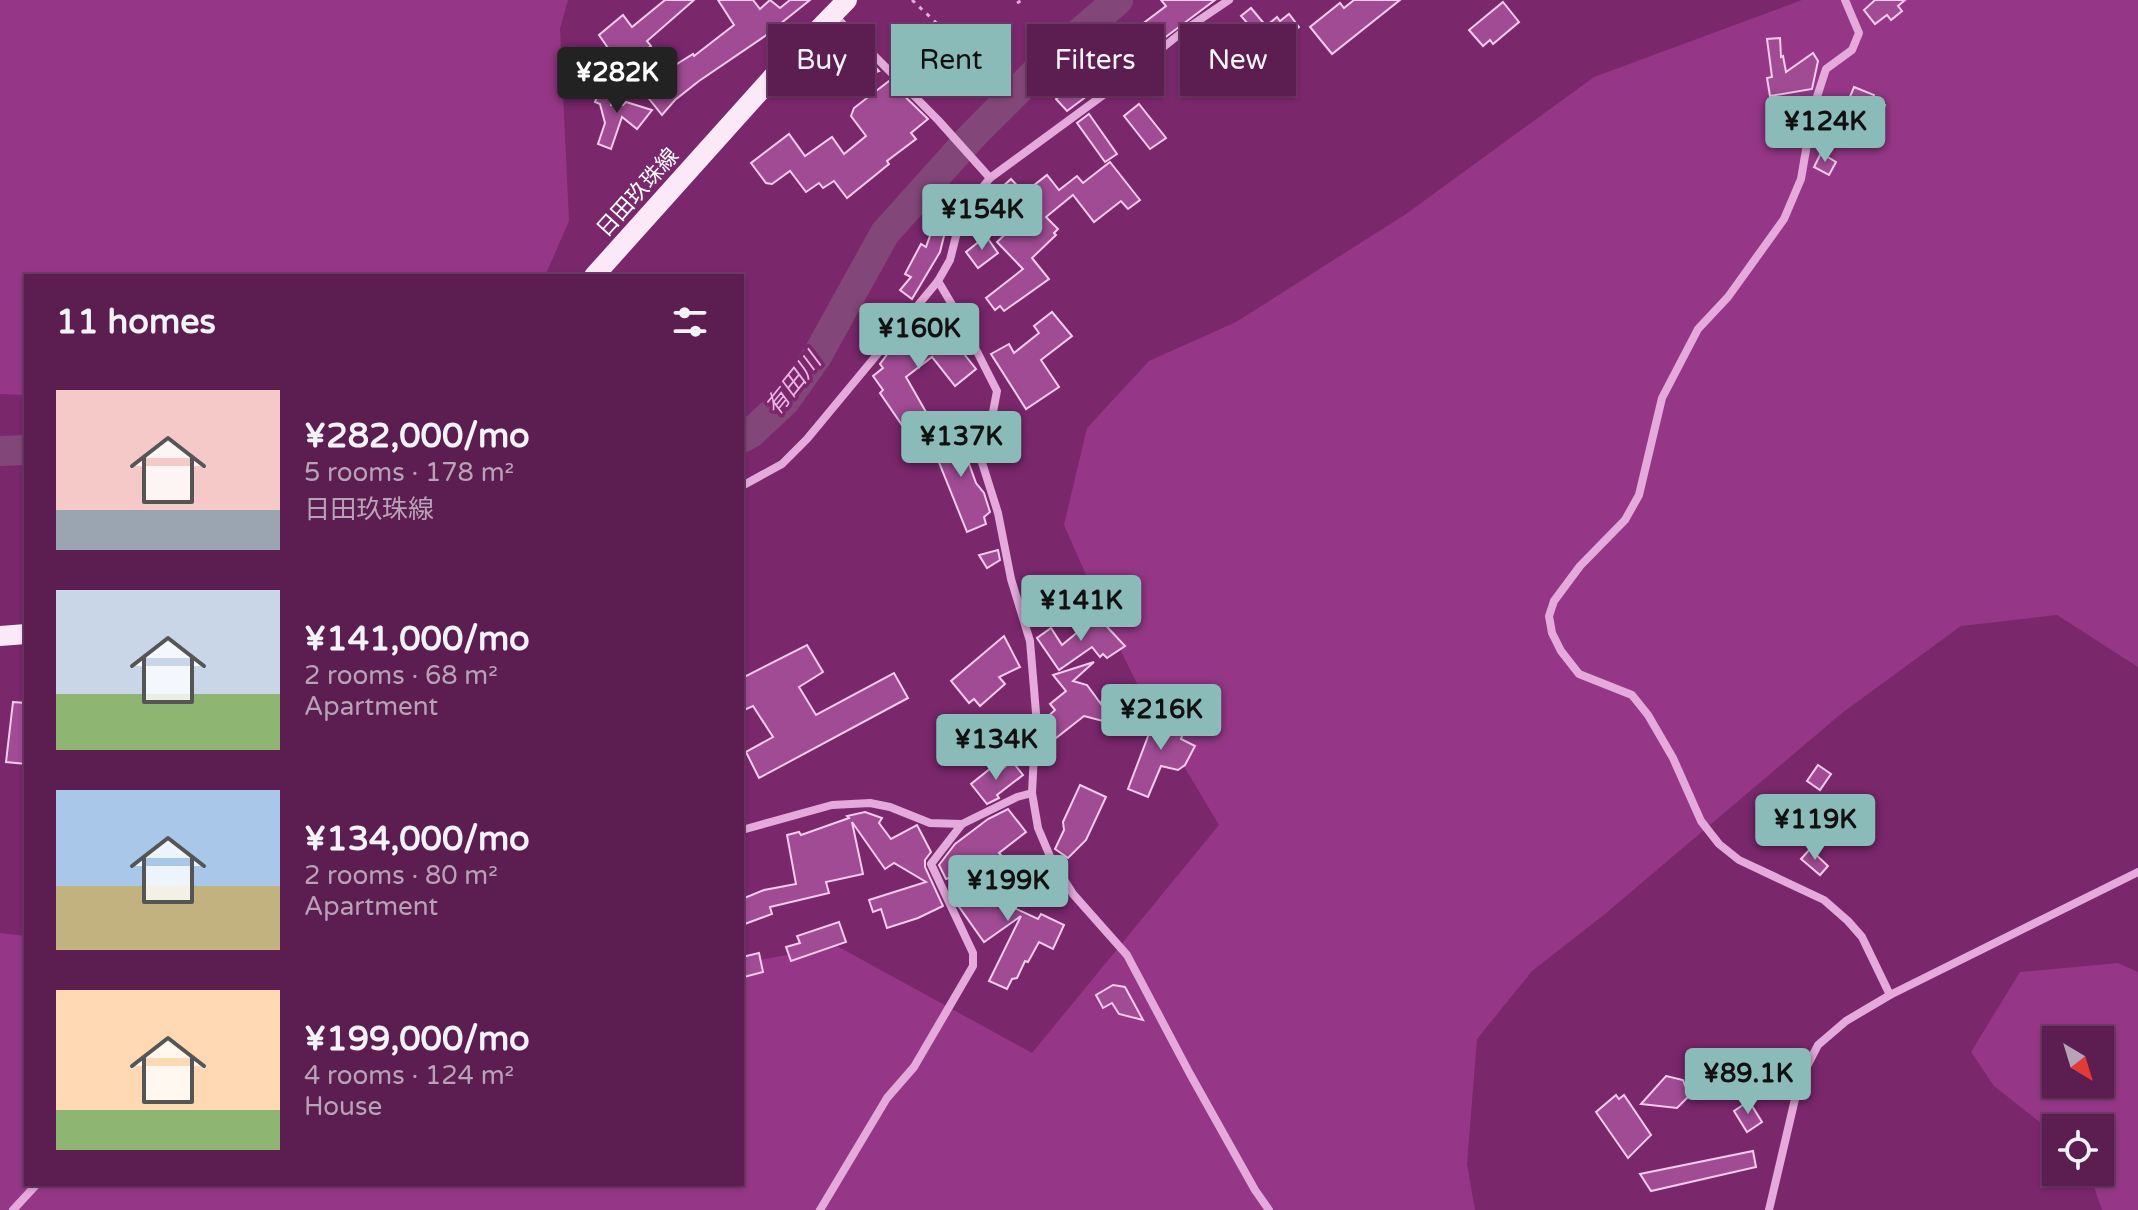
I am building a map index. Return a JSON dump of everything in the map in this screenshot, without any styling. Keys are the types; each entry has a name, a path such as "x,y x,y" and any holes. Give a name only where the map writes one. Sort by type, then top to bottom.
{"main road":[{"name":"日田玖珠線","path":"596,274 778,71 840,7"},
{"path":"0,636 24,634"}],"street":[{"path":"744,485 782,464 807,439 938,281 950,260 967,207 990,178 1106,93 1186,29 1229,0"},
{"path":"1845,0 1859,33 1852,50 1826,69 1813,109 1801,179 1784,219 1728,297 1698,329 1662,398 1639,495 1625,520 1580,566 1554,601 1549,616 1552,633 1561,651 1579,674 1632,695 1648,715 1673,758 1701,821 1719,844 1739,860 1824,900 1848,921 1862,937 1890,995"},
{"path":"840,7 990,178"},
{"path":"938,281 997,391 979,453 998,513 1011,579 1030,641 1036,713 1032,793 1038,828 1052,861 1073,894 1127,955 1197,1087 1269,1210"},
{"path":"820,1210 887,1098 921,1056 973,966 973,953 931,864 962,824 1017,797 1032,793"},
{"path":"744,829 832,805 870,803 890,807 930,823 962,824"},
{"path":"1769,1210 1799,1082 1818,1045 1846,1021 1890,995 2138,872"},
{"path":"13,1210 35,1186"}],"path":[{"path":"912,0 938,24"}],"shaded area":[{"path":"0,0 568,0 560,29 569,221 546,274 24,274 24,395 0,394"},
{"path":"1802,0 2138,0 2138,667 2057,615 1961,626 1842,713 1605,914 1532,971 1477,1039 1467,1164 1475,1210 0,1210 0,933 24,936 24,1186 744,1186 744,963 837,946 1032,1053 1219,825 1148,706 1064,525 1087,428 1149,361 1236,322 1406,214 1594,77"},
{"path":"2118,963 2138,972 2138,1210 2102,1210 2094,1186 2114,1186 2114,1114 2042,1114 2042,1124 1994,1086 1971,1052 2020,972"}],"building":[{"path":"665,0 694,0 647,41 651,46 624,67 615,55 613,90 592,62 608,48 599,35 623,15 632,27"},
{"path":"718,0 753,0 760,9 770,0 780,8 790,0 810,0 780,24 768,24 768,34 699,81 662,115 642,90 734,25"},
{"path":"1161,0 1215,0 1164,38 1164,24 1142,24 1166,6"},
{"path":"1354,0 1400,0 1332,54 1310,27 1340,3 1344,8"},
{"path":"1875,0 1905,0 1898,6 1902,11 1891,20 1887,15 1875,24 1864,10"},
{"path":"1503,2 1519,22 1493,44 1490,40 1483,46 1469,30"},
{"path":"1251,8 1264,24 1248,24 1241,16"},
{"path":"1289,14 1299,27 1296,29 1296,24 1268,24 1277,17 1280,21"},
{"path":"1780,38 1786,72 1813,53 1818,61 1812,89 1770,96 1767,78 1772,77 1767,39"},
{"path":"889,81 891,96 904,96 928,119 911,133 916,139 847,198 834,181 823,188 819,183 806,192 790,171 772,184 766,183 751,163 789,134 805,156 832,137 844,154 866,136 851,116 854,108 870,96 875,96 875,92"},
{"path":"603,82 612,92 611,106 615,95 623,105 626,102 652,110 637,129 622,117 611,149 598,144 605,123 600,104 595,102"},
{"path":"1854,87 1874,95 1872,100 1885,105 1880,117 1847,104"},
{"path":"1060,96 1087,96 1067,111 1056,99"},
{"path":"1139,104 1166,138 1150,149 1124,116"},
{"path":"1089,114 1117,154 1105,162 1077,123"},
{"path":"1821,153 1836,162 1829,175 1814,167"},
{"path":"1110,162 1140,200 1128,209 1121,201 1094,222 1073,195 1046,217 1058,229 1054,233 1056,235 1032,258 1049,279 1004,311 1000,306 995,310 986,298 1023,269 997,242 1016,224 991,197 1011,179 1024,193 1047,175 1059,190 1077,176 1083,183"},
{"path":"945,232 940,252 912,299 900,290 911,277 905,274 921,244 926,247 931,233"},
{"path":"986,236 998,253 978,268 966,252"},
{"path":"1052,312 1072,336 1041,360 1059,387 1026,409 991,354 1009,344 1014,353 1039,333 1034,326"},
{"path":"938,321 976,369 955,386 932,357 906,377 934,426 906,431 880,393 883,390 873,376 883,368 880,364 894,345 923,324 927,329"},
{"path":"955,425 990,512 984,517 986,524 967,532 930,440"},
{"path":"998,550 1000,560 987,568 979,555"},
{"path":"1097,616 1125,646 1107,658 1103,654 1100,657 1092,647 1059,670 1037,638 1051,628 1062,645"},
{"path":"1004,636 1020,667 999,677 1005,684 980,706 974,699 969,703 951,681"},
{"path":"807,645 823,672 799,687 816,715 894,673 908,698 759,778 746,752 773,737 753,706 744,710 744,677"},
{"path":"1094,662 1073,681 1087,685 1101,704 1105,690 1127,696 1125,700 1134,703 1125,733 1106,727 1107,722 1084,716 1056,738 1043,721 1055,710 1050,704 1066,691 1053,675"},
{"path":"13,702 24,703 24,764 6,762"},
{"path":"1158,710 1187,721 1181,739 1195,746 1185,765 1178,770 1161,766 1148,797 1128,789"},
{"path":"1012,761 1023,775 997,795 999,798 987,804 971,784 991,768 996,774"},
{"path":"1818,765 1831,774 1820,790 1807,781"},
{"path":"1080,785 1106,797 1086,840 1068,858 1055,849"},
{"path":"1008,809 1026,832 999,853 1005,860 946,879 939,865 955,844 988,819"},
{"path":"865,812 882,818 879,823 891,839 917,825 931,852 925,860 925,867 943,906 887,928 881,909 873,912 869,900 926,882 894,863 885,869 852,822 863,874 826,882 829,893 770,907 772,914 744,924 744,898 764,890 796,884 787,835 799,832 801,835 849,818 847,816"},
{"path":"1810,849 1828,866 1820,875 1801,859"},
{"path":"1008,864 1028,889 1008,905 1038,919 1041,914 1064,925 1053,949 1039,942 1007,989 989,981 1021,916 984,942 957,904"},
{"path":"839,922 846,942 791,961 786,947 800,943 797,936"},
{"path":"759,953 763,972 744,977 744,957"},
{"path":"1113,985 1125,987 1143,1020 1119,1014 1112,1003 1103,1008 1096,995"},
{"path":"1666,1076 1683,1080 1689,1096 1677,1108 1641,1104"},
{"path":"1616,1095 1619,1099 1624,1095 1651,1135 1628,1158 1596,1112"},
{"path":"1749,1101 1762,1122 1747,1132 1734,1111"},
{"path":"1753,1151 1756,1167 1651,1191 1640,1174"}],"waterway":[{"name":"有田川","path":"744,437 785,401 817,356 885,233 973,135 1050,58 1118,0"},
{"name":"有田川","path":"0,451 24,450"}]}
